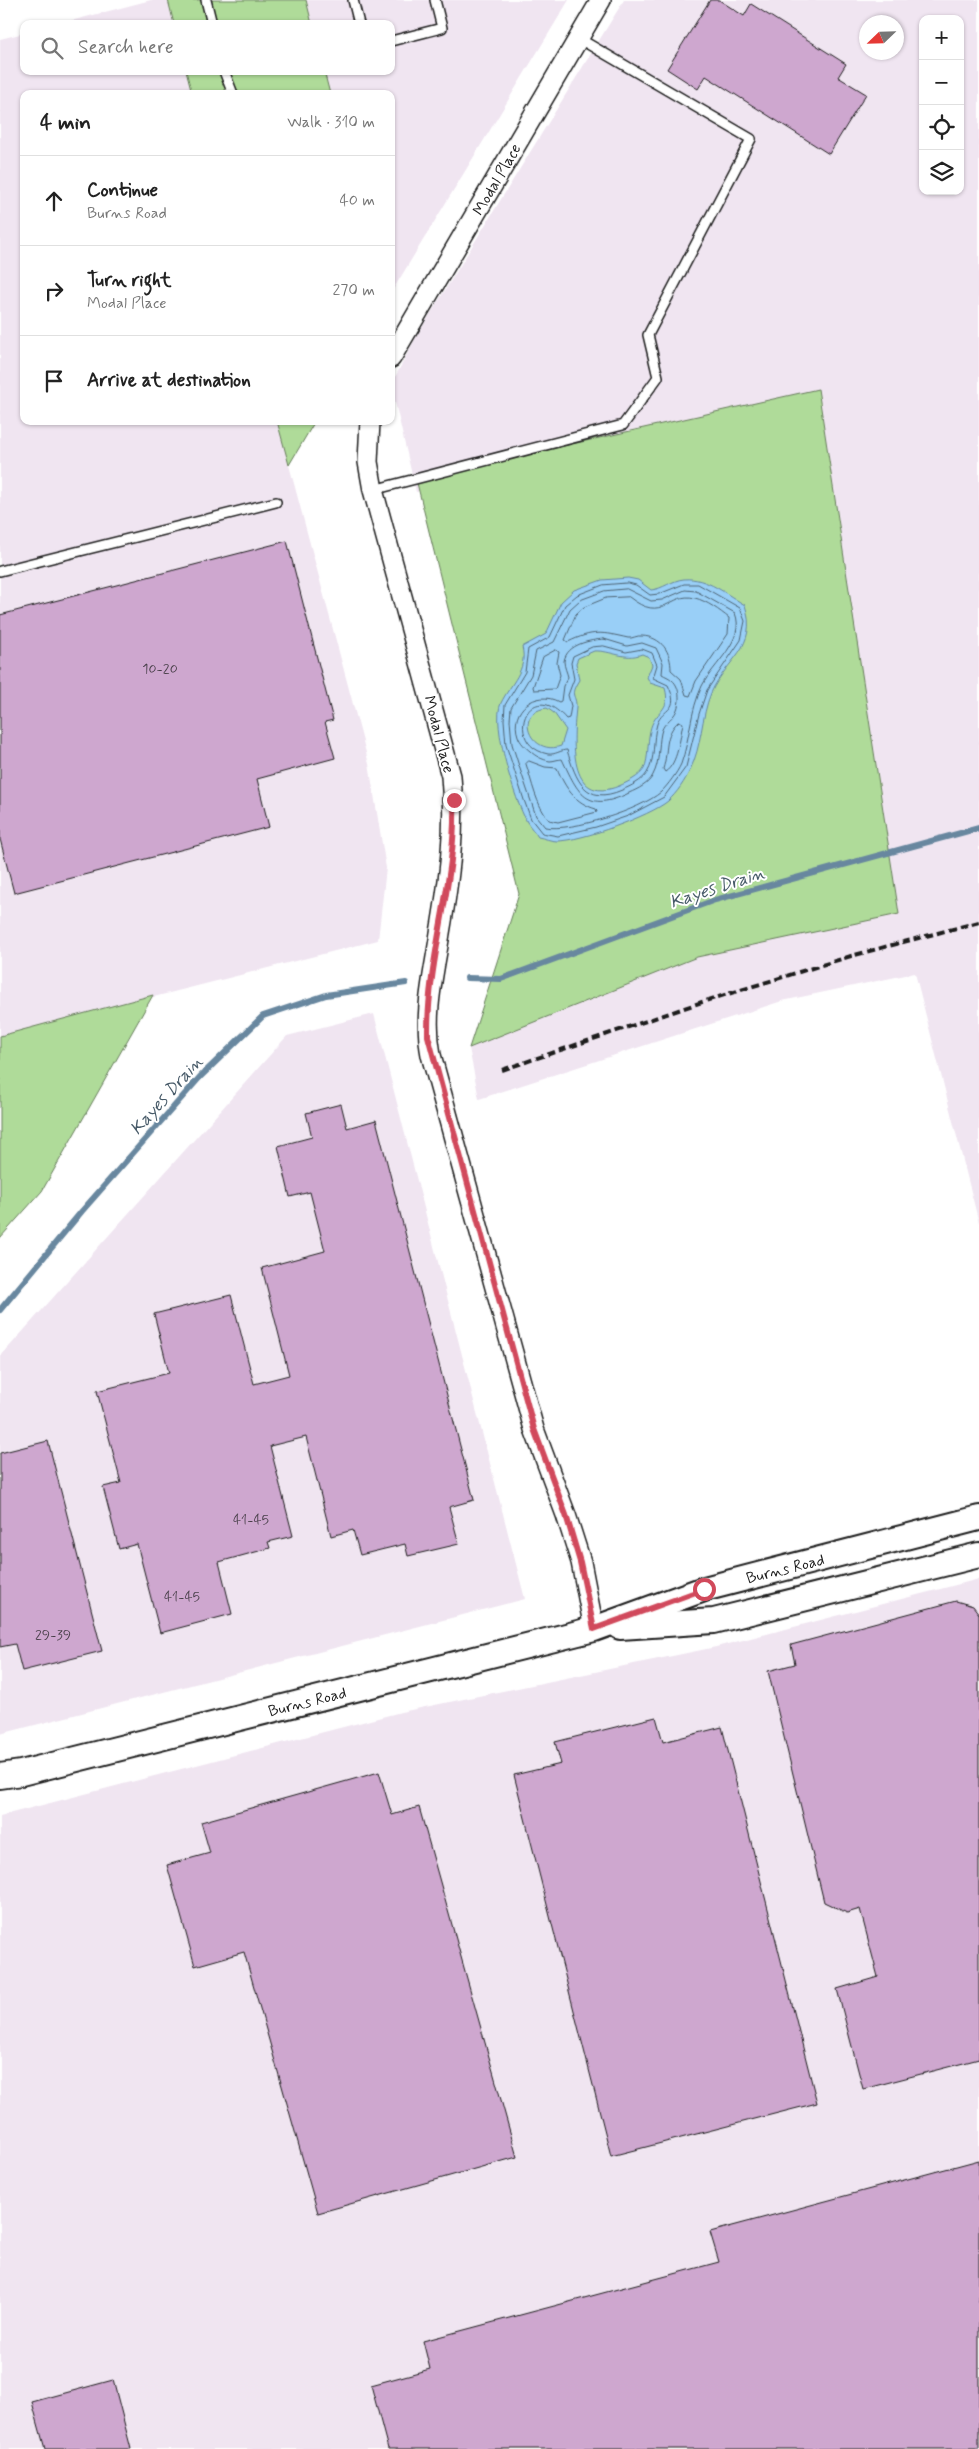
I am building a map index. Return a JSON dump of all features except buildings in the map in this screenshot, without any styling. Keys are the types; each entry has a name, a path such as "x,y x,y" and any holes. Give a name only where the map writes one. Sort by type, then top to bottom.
{"street":[{"name":"Modal Place","path":"395,351 601,0"},
{"name":"Modal Place","path":"370,425 368,462 373,490 452,776 454,824 441,932 429,999 428,1036 431,1055 534,1429 566,1515 580,1562 594,1629"},
{"name":"Burns Road","path":"7,1777 594,1629 704,1589 979,1518"},
{"name":"Burns Road","path":"594,1629 714,1621 979,1555"}],"lane":[{"path":"206,0 211,20"},
{"path":"353,0 358,20"},
{"path":"395,41 442,28 435,0"},
{"path":"373,490 623,426 658,377 648,335 751,139 578,38"},
{"path":"226,75 231,90"},
{"path":"0,571 276,502"}],"shaded area":[{"path":"151,0 569,0 395,286 395,90 20,90 20,425 313,425 289,465 369,764 386,868 378,940 0,1036 0,39 20,34 20,75 395,75 395,20 74,20"},
{"path":"624,0 979,0 979,1223 915,973 782,1001 479,1099 469,1048 697,957 899,914 818,389 416,492 395,402 395,377 416,337"},
{"path":"374,1014 525,1599 0,1734 0,1357 287,1036"},
{"path":"979,1579 979,2449 0,2449 0,1816 401,1712 716,1647"}],"green space":[{"path":"168,0 306,0 311,20 173,20"},
{"path":"187,75 325,75 329,90 191,90"},
{"path":"818,389 899,914 697,957 469,1048 519,894 416,479"},
{"path":"278,425 313,425 289,465"},
{"path":"153,995 42,1191 0,1238 0,1036"}],"water":[{"path":"628,578 638,580 651,590 684,579 701,581 745,605 748,632 739,652 717,681 711,693 694,761 678,791 659,807 615,827 582,837 552,841 538,837 527,822 516,798 502,744 499,713 501,703 523,663 522,647 546,634 561,602 574,590 602,580","holes":["594,651 624,656 642,654 649,657 652,665 647,677 650,683 665,688 667,696 664,707 652,724 647,760 642,772 626,783 602,790 590,787 582,778 577,766 574,736 576,703 573,693 579,680 576,663 578,658","547,708 554,713 566,730 561,746 550,748 541,745 534,740 530,733 528,725 530,717 536,711"]}],"waterway":[{"name":"Kayes Drain","path":"467,978 501,979 715,900 979,828"},
{"name":"Kayes Drain","path":"0,1310 82,1211 200,1077 263,1016 326,995 406,983"}],"railway":[{"path":"502,1070 702,1002 851,956 979,922"}],"route":[{"path":"454,800 454,824 441,932 427,1020 431,1055 534,1429 566,1515 580,1562 594,1629 704,1589"}]}
